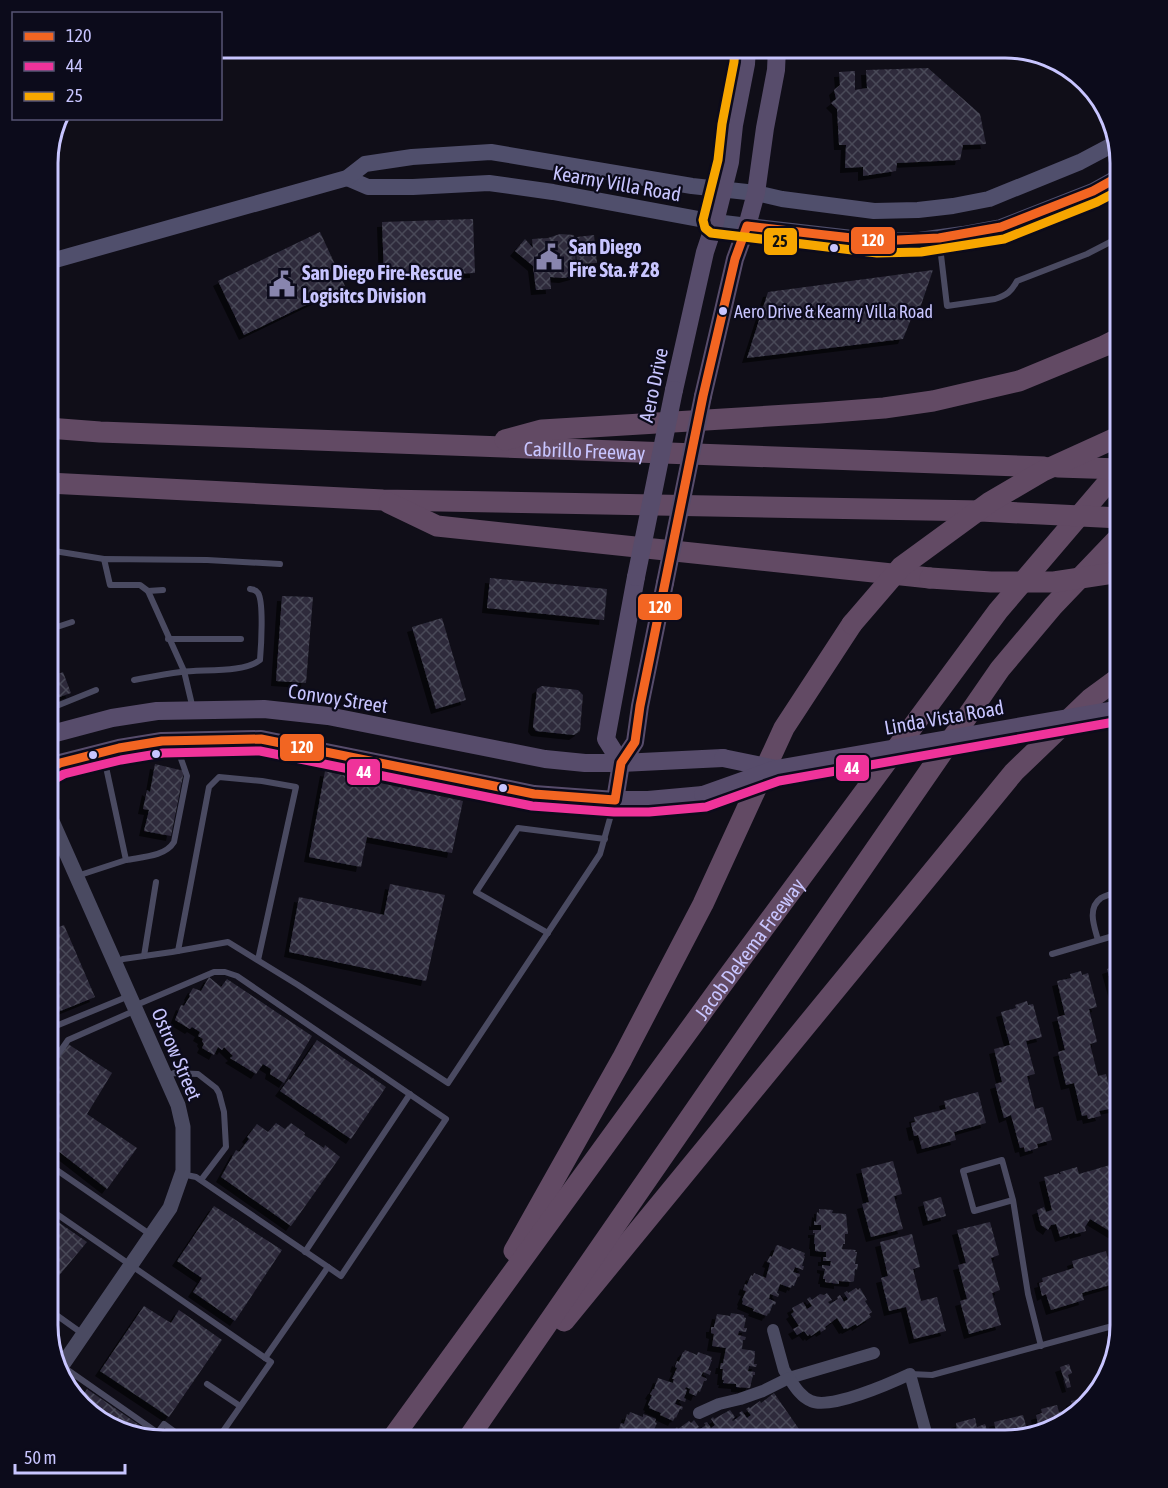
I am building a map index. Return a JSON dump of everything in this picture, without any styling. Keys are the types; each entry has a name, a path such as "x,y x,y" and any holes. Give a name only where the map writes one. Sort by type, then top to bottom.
{"highway":[{"path":"485,446 542,430 820,413 933,401 1019,381 1109,344"},
{"name":"Cabrillo Freeway","path":"59,429 1109,468"},
{"path":"465,1339 622,1059 703,904 784,728 852,624 901,567 990,502 1043,471 1109,441"},
{"name":"Jacob Dekema Freeway","path":"398,1430 998,610 1109,481"},
{"path":"59,484 383,500 981,512 1109,518"},
{"path":"383,500 437,526 930,578 991,582 1054,582 1109,574"},
{"path":"474,1430 1000,669 1053,606 1109,547"},
{"path":"475,1430 1014,772 1090,699 1109,685"}],"main road":[{"name":"Aero Drive","path":"621,763 606,739 674,390 705,252 730,162 734,125 746,59"},
{"path":"58,764 119,748 151,743 261,740 534,794 615,800 621,763 635,742 640,706 703,396 735,259 756,193 777,59"},
{"name":"Kearny Villa Road","path":"59,259 347,178 365,164 412,157 490,152 723,190 874,211 918,210 989,199 1080,162 1108,147"},
{"name":"Kearny Villa Road","path":"347,178 368,188 413,188 489,183 553,192 715,222 878,241 939,238 1001,226 1093,191 1109,182"},
{"name":"Convoy Street","path":"59,732 112,718 157,711 264,709 321,715 545,759 585,763 621,763"},
{"name":"Linda Vista Road","path":"615,800 648,800 703,795 776,769 1109,711"},
{"name":"Linda Vista Road","path":"621,763 723,758 776,769"}],"street":[{"name":"Ostrow Street","path":"58,835 178,1105 183,1127 183,1171 170,1208 65,1360"},
{"path":"773,1330 784,1370 804,1397 818,1404 829,1403 880,1389 910,1374 925,1430"},
{"path":"699,1413 718,1404 763,1391 789,1378 874,1353"}],"lane":[{"path":"939,238 947,306 1002,297 1012,291 1017,281 1087,254 1109,243"},
{"path":"59,552 104,559 207,560 280,564"},
{"path":"104,559 110,585 140,585 148,591 184,672 194,710"},
{"path":"134,680 184,672 253,666 260,660 262,630 259,595 255,590 250,589"},
{"path":"148,591 163,590"},
{"path":"59,626 72,622"},
{"path":"168,639 241,639"},
{"path":"59,705 96,690"},
{"path":"77,876 170,848 174,842 187,776 180,756 179,741"},
{"path":"103,752 126,860"},
{"path":"178,951 209,787 219,777 262,781 296,787 258,960"},
{"path":"115,963 123,959 228,942 448,1083 600,854 615,800"},
{"path":"548,933 476,892 518,828 605,839"},
{"path":"144,956 156,882"},
{"path":"1098,940 1093,923 1093,909 1101,898 1109,895"},
{"path":"1052,954 1109,937"},
{"path":"58,1026 133,1004 214,972 225,972 237,976 446,1119 341,1276 201,1180 182,1174"},
{"path":"58,1054 68,1040 133,1004"},
{"path":"165,1077 174,1073 198,1074 219,1093 224,1112 226,1147 201,1180"},
{"path":"305,1252 410,1094"},
{"path":"1013,1200 974,1211 963,1171 1002,1160 1013,1200 1028,1294 1041,1346"},
{"path":"58,1171 151,1235"},
{"path":"58,1215 271,1362 224,1430"},
{"path":"265,1358 328,1267"},
{"path":"58,1316 83,1334"},
{"path":"910,1374 932,1375 1109,1327"},
{"path":"71,1373 154,1429"},
{"path":"207,1384 240,1406"},
{"path":"160,1430 164,1424 172,1430"}],"building":[{"path":"928,68 980,114 986,144 963,145 960,160 897,163 896,171 863,176 863,167 845,168 846,145 839,145 837,109 831,103 836,99 834,90 840,85 839,72 855,71 855,90 867,88 866,70"},
{"path":"473,219 475,273 384,276 382,222"},
{"name":"San Diego Fire-Rescue Logisitcs Division","path":"320,232 345,286 244,335 218,281"},
{"name":"San Diego Fire Sta. # 28","path":"560,234 574,235 575,275 564,278 550,277 551,289 536,290 533,266 515,251 525,239 533,248 532,239 548,238"},
{"path":"594,235 597,263 577,264 575,239"},
{"path":"933,270 918,314 913,314 903,339 747,358 768,292"},
{"path":"490,578 607,589 604,620 487,608"},
{"path":"282,596 313,597 306,683 276,681"},
{"path":"442,618 466,700 436,709 412,627"},
{"path":"63,672 71,693 59,697 59,674"},
{"path":"542,686 578,690 583,695 580,731 574,735 536,731 533,727 537,689"},
{"path":"155,764 184,771 171,836 144,831 149,810 143,809 147,790 150,792"},
{"path":"325,771 463,801 452,853 367,837 361,867 309,857"},
{"path":"390,884 445,895 426,981 289,952 299,897 384,915"},
{"path":"64,925 95,997 58,1012 58,927"},
{"path":"1081,971 1082,975 1088,973 1097,1007 1089,1009 1097,1042 1090,1044 1098,1076 1106,1074 1109,1087 1109,1109 1099,1111 1101,1116 1088,1119 1087,1115 1082,1116 1074,1083 1066,1085 1058,1052 1065,1050 1057,1017 1065,1015 1057,981 1071,978 1070,974"},
{"path":"209,977 221,987 227,979 312,1036 284,1083 270,1074 271,1069 263,1064 256,1074 230,1058 233,1056 224,1047 222,1050 218,1047 214,1055 202,1048 203,1039 198,1036 200,1032 175,1020 181,1005 184,1006 193,988 201,991"},
{"path":"1027,1001 1028,1005 1033,1004 1042,1037 1026,1041 1035,1074 1027,1076 1035,1109 1043,1107 1052,1140 1037,1144 1038,1148 1025,1152 1024,1147 1020,1148 1011,1115 1004,1118 995,1084 1002,1082 994,1049 1010,1045 1001,1012 1016,1008 1015,1005"},
{"path":"317,1040 386,1087 351,1139 280,1091"},
{"path":"68,1044 112,1073 87,1114 137,1148 107,1189 58,1151 58,1059"},
{"path":"978,1092 986,1123 954,1132 956,1140 922,1149 918,1135 914,1136 911,1123 915,1122 914,1117 946,1109 944,1101"},
{"path":"276,1123 285,1129 291,1123 305,1133 304,1135 324,1148 325,1145 340,1157 291,1226 221,1177 236,1150 239,1152 257,1124 268,1132"},
{"path":"893,1161 902,1194 894,1196 903,1229 871,1237 862,1204 869,1202 861,1169"},
{"path":"1109,1165 1109,1231 1090,1219 1085,1227 1086,1231 1075,1234 1074,1231 1060,1237 1056,1224 1051,1225 1048,1230 1041,1225 1037,1210 1044,1207 1046,1212 1052,1210 1044,1177 1061,1174 1060,1172 1077,1167 1079,1174"},
{"path":"941,1197 946,1216 928,1221 923,1202"},
{"path":"214,1206 282,1250 235,1321 193,1292 202,1278 177,1261"},
{"path":"819,1209 846,1214 848,1234 845,1234 845,1244 842,1249 857,1252 855,1264 858,1264 857,1270 855,1269 852,1282 839,1281 839,1284 825,1282 823,1279 825,1269 822,1265 830,1266 831,1261 823,1261 826,1252 815,1251 813,1230 821,1230 821,1225 814,1225"},
{"path":"58,1222 87,1242 58,1277"},
{"path":"990,1222 999,1255 991,1258 1000,1290 992,1293 1001,1325 969,1334 960,1301 967,1299 958,1265 966,1263 957,1230"},
{"path":"912,1234 920,1267 913,1269 921,1301 937,1297 946,1331 914,1339 906,1307 889,1311 881,1278 888,1276 880,1242"},
{"path":"778,1245 805,1253 802,1266 804,1266 803,1270 795,1267 793,1272 800,1274 794,1286 792,1285 791,1288 780,1284 778,1297 770,1294 769,1299 776,1302 767,1316 742,1304 746,1291 743,1290 754,1273 766,1278 770,1263 767,1262"},
{"path":"1106,1251 1109,1259 1109,1285 1082,1293 1084,1300 1051,1310 1046,1294 1042,1296 1039,1283 1043,1282 1042,1278 1074,1268 1072,1261"},
{"path":"856,1288 858,1290 860,1288 867,1300 865,1301 872,1312 869,1314 871,1317 847,1329 844,1329 837,1318 821,1332 820,1330 808,1336 804,1331 797,1335 793,1329 799,1326 791,1314 794,1312 792,1308 803,1302 807,1309 812,1306 807,1299 810,1297 812,1300 820,1294 827,1293 832,1300 828,1302 830,1304 840,1295 844,1302 848,1299 844,1293"},
{"path":"144,1306 171,1323 179,1310 222,1340 169,1417 100,1371"},
{"path":"731,1313 744,1315 746,1318 744,1328 747,1328 746,1332 739,1331 738,1335 746,1337 743,1340 742,1349 755,1351 754,1364 757,1364 756,1367 749,1366 748,1371 755,1372 750,1388 723,1383 723,1369 720,1369 726,1348 712,1346 714,1334 711,1333 711,1327 714,1327 717,1314 730,1316"},
{"path":"685,1350 697,1355 698,1352 712,1357 708,1370 711,1371 710,1375 703,1372 701,1376 707,1379 696,1396 689,1393 690,1389 686,1387 685,1402 677,1399 675,1404 683,1407 682,1410 680,1409 673,1421 649,1408 648,1405 652,1395 650,1394 658,1378 673,1383 677,1361 679,1362"},
{"path":"1069,1364 1072,1373 1068,1375 1071,1387 1067,1388 1060,1367"},
{"path":"87,1389 143,1427 117,1419 105,1412 84,1393"},
{"path":"774,1393 799,1429 698,1430 707,1422 711,1428 715,1425 711,1419 713,1417 714,1419 730,1410 735,1417 733,1421 741,1415 739,1413 742,1411 747,1418 751,1415 746,1409 760,1401 761,1403"},
{"path":"1057,1405 1059,1412 1063,1412 1038,1424 1036,1415 1042,1413 1041,1409"},
{"path":"630,1412 643,1417 643,1414 656,1419 657,1423 654,1430 619,1429 621,1423 624,1424 627,1414 629,1415"},
{"path":"1023,1415 1026,1427 996,1430 994,1422"},
{"path":"975,1418 977,1427 985,1424 987,1430 957,1430 956,1423"},
{"path":"694,1420 699,1427 675,1429"}],"transit line":[{"name":"25","path":"734,59 718,160 703,220 705,228 711,233 877,253 921,252 1004,239 1109,196"},
{"name":"120","path":"58,764 119,748 162,741 261,739 534,794 615,800 621,763 635,742 640,706 703,396 735,259 747,226 878,241 939,238 1001,227 1093,191 1109,182"},
{"name":"44","path":"58,777 121,760 163,753 260,751 532,806 649,812 706,807 779,781 1109,723"}],"place":[{"name":"San Diego Fire Sta. # 28","path":"549,257"},
{"name":"San Diego Fire-Rescue Logisitcs Division","path":"282,284"},
{"name":"Aero Drive & Kearny Villa Road","path":"723,311"}]}
